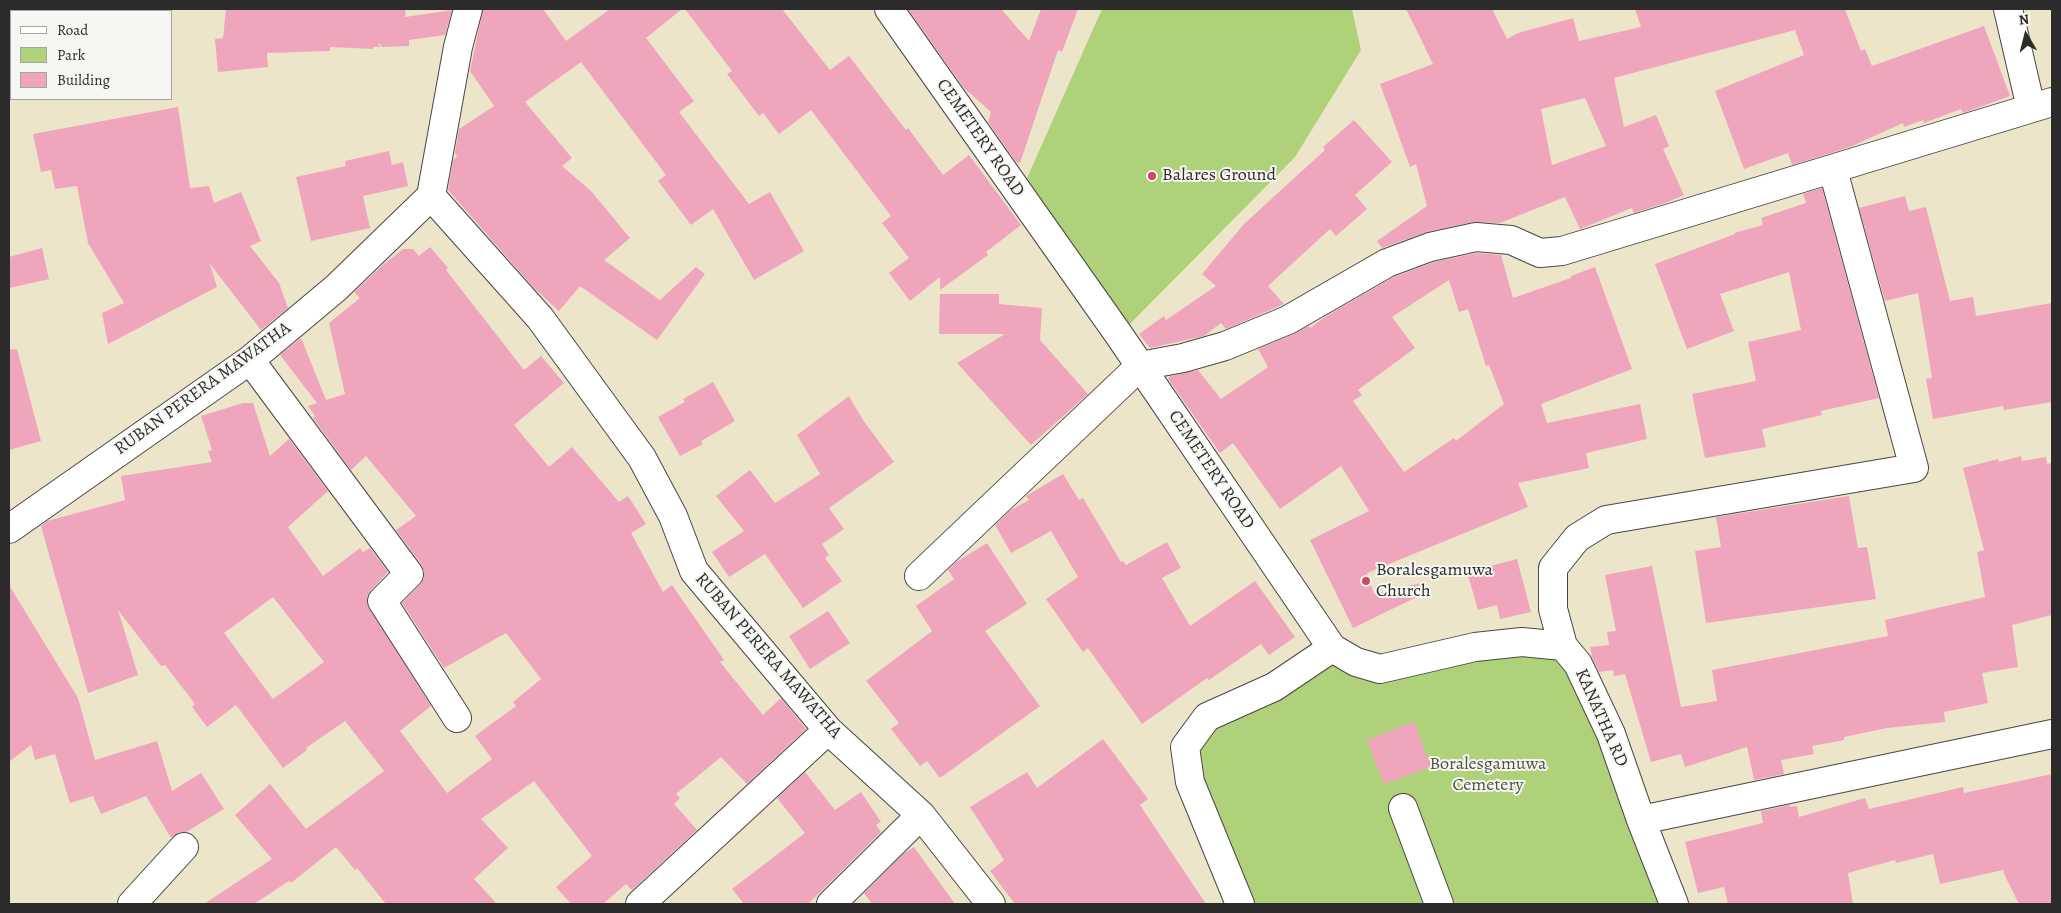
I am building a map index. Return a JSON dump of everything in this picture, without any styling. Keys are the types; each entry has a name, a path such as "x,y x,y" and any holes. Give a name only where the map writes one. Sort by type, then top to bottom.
{"street":[{"path":"430,196 458,47 468,9"},
{"name":"CEMETERY ROAD","path":"889,9 1140,366 1332,648"},
{"path":"919,576 1140,366 1182,358 1225,346 1288,320 1387,263 1430,247 1476,237 1511,240 1540,253 1562,251 2042,105 2008,9"},
{"path":"1240,904 1190,782 1185,747 1208,717 1274,687 1332,648 1356,662 1380,669 1475,647 1522,642 1563,646 1553,609 1553,568 1577,538 1606,520 1914,468 1833,170"},
{"name":"RUBAN PERERA MAWATHA","path":"9,529 250,360 336,288 430,196 540,318 642,458 673,516 694,571 828,730 921,815 991,904"},
{"path":"250,360 409,574 382,601 457,718"},
{"name":"KANATHA RD","path":"1563,646 1578,664 1611,734 1641,820 1666,902"},
{"path":"640,904 828,730"},
{"path":"1641,820 2052,734"},
{"path":"1402,808 1438,904"},
{"path":"831,904 921,815"},
{"path":"132,904 184,847"}],"green space":[{"name":"Balares Ground","path":"1102,9 1352,9 1361,50 1295,157 1119,335 1020,194"},
{"name":"Boralesgamuwa Cemetery","path":"1563,646 1674,904 1240,904 1190,782 1207,717 1332,648 1356,662"}],"building":[{"path":"226,9 406,9 405,17 452,10 445,35 409,40 409,46 382,47 378,42 380,47 373,47 373,49 330,47 330,51 267,53 268,67 218,72 215,39 223,38"},
{"path":"483,9 543,9 566,41 610,9 682,9 646,38 694,101 679,112 749,204 770,192 804,251 754,280 713,209 691,225 658,181 666,175 581,62 525,102 572,158 562,166 591,191 630,238 604,260 660,300 696,267 705,274 657,340 580,286 559,311 534,288 448,190 453,160 457,157 455,153 459,129 494,106 470,71"},
{"path":"685,9 782,9 830,70 849,56 906,130 908,128 943,175 969,155 1021,225 986,252 988,255 940,290 940,277 910,301 889,273 909,258 882,223 891,216 811,110 779,134 763,113 759,116 727,74 732,71"},
{"path":"908,9 1001,9 1029,41 1041,9 1078,9 1062,52 1058,50 1020,163 1016,162 988,122 991,112 964,88"},
{"path":"1406,9 1492,9 1507,39 1518,33 1573,18 1579,41 1641,27 1635,9 1845,9 1861,51 1865,49 1872,66 1984,26 2010,96 1963,113 1961,109 1924,123 1923,120 1904,127 1903,123 1850,147 1792,165 1788,153 1744,169 1715,91 1804,55 1795,30 1614,78 1624,127 1656,115 1669,146 1663,149 1684,195 1634,213 1632,208 1580,229 1565,197 1500,223 1473,222 1427,232 1382,248 1377,241 1427,206 1416,164 1410,167 1380,84 1433,64","holes":["1585,98 1606,146 1552,165 1541,109"]},
{"path":"178,107 190,188 209,186 214,203 241,192 261,241 250,246 279,283 288,308 261,330 210,264 217,287 108,344 102,313 124,303 88,243 77,186 55,189 51,170 41,172 33,134"},
{"path":"1354,120 1392,162 1355,195 1367,209 1336,236 1330,229 1268,286 1284,304 1226,329 1221,323 1204,336 1150,348 1139,334 1164,316 1166,320 1216,286 1202,274 1244,224 1325,150 1323,147"},
{"path":"389,151 392,165 403,162 408,186 363,196 370,228 311,241 296,177 346,166 345,161"},
{"path":"1822,188 1879,398 1821,411 1822,415 1762,429 1766,447 1705,458 1692,394 1756,381 1748,342 1801,330 1789,272 1720,294 1734,331 1687,349 1655,264 1734,233 1763,225 1761,218 1806,203 1803,194"},
{"path":"1905,196 1909,211 1926,207 1950,301 1973,297 1976,316 2052,303 2052,402 2004,410 2003,406 1933,419 1926,379 1932,378 1918,293 1885,301 1859,208"},
{"path":"430,247 448,268 446,270 524,370 541,356 564,383 514,425 549,467 572,447 619,502 628,496 646,524 631,533 663,592 672,585 724,660 720,662 763,715 781,698 806,729 747,784 721,757 676,794 680,798 674,804 697,830 632,890 626,884 603,904 571,904 556,887 592,856 534,781 481,819 508,848 474,879 497,904 386,904 357,868 355,870 336,847 291,883 289,881 254,904 204,904 272,859 235,815 270,784 306,829 384,771 345,721 306,748 307,750 283,768 236,705 207,727 192,707 195,704 165,665 161,666 118,610 138,675 88,693 41,526 47,521 125,500 121,476 212,462 208,451 212,450 201,416 243,403 253,403 270,456 289,439 328,491 288,527 323,576 360,548 363,552 370,548 388,572 371,590 367,596 367,603 431,706 400,731 447,793 492,759 475,736 516,706 513,702 541,679 506,633 444,668 402,603 420,585 424,578 422,565 396,530 416,516 366,456 351,470 313,418 315,416 308,406 317,403 280,355 301,338 326,400 345,394 329,323 360,298 354,292 403,249 413,249 419,256","holes":["273,597 324,662 273,699 224,633"]},
{"path":"42,248 49,279 9,288 9,257"},
{"path":"1477,253 1501,255 1513,298 1571,278 1571,276 1595,267 1632,369 1541,404 1547,423 1640,404 1647,439 1586,453 1589,468 1518,483 1528,507 1367,573 1374,594 1421,583 1425,593 1353,628 1310,540 1369,511 1341,466 1280,509 1233,443 1220,453 1168,379 1170,376 1198,370 1221,399 1268,367 1258,349 1309,326 1310,328 1328,315 1394,277 1434,262","holes":["1449,280 1459,312 1468,309 1486,366 1489,365 1504,404 1456,441 1454,438 1404,472 1353,401 1362,395 1358,390 1415,348 1392,317"]},
{"path":"940,294 999,294 999,304 1042,308 1040,340 1088,394 1031,445 957,363 1005,334 939,334"},
{"path":"17,349 41,441 9,450 9,350"},
{"path":"713,382 735,421 701,441 703,444 680,456 658,417 685,402 683,399"},
{"path":"849,396 863,420 894,462 829,508 844,529 822,544 829,555 825,558 842,581 803,608 765,554 729,577 712,552 744,531 716,496 750,470 775,503 820,474 797,435"},
{"path":"2021,456 2022,461 2046,457 2047,464 2052,463 2052,615 2012,625 2018,667 1982,673 1988,703 1944,712 1945,722 1887,728 1844,737 1844,740 1812,746 1814,754 1781,760 1784,774 1754,780 1747,747 1685,767 1681,754 1651,762 1625,674 1614,676 1613,670 1599,672 1592,657 1590,647 1609,645 1607,632 1616,631 1605,575 1652,566 1681,707 1717,701 1712,670 1888,636 1885,620 1985,597 1977,552 1984,550 1963,468 1998,459 1999,462"},
{"path":"1063,474 1079,500 1083,498 1121,562 1123,561 1126,565 1167,542 1181,568 1162,578 1190,626 1255,581 1295,637 1269,655 1261,644 1209,680 1207,678 1142,724 1088,648 1083,652 1046,599 1078,577 1051,531 1011,553 995,525 1011,510 1029,500 1026,496"},
{"path":"1849,496 1858,548 1867,547 1876,599 1706,623 1695,551 1721,547 1716,517"},
{"path":"987,543 1027,604 985,631 1040,706 940,778 927,761 920,766 891,729 899,723 866,681 932,631 916,606 954,579 948,570 955,563"},
{"path":"1517,559 1531,612 1500,619 1497,605 1478,610 1467,572"},
{"path":"9,585 78,698 95,760 157,741 172,791 201,773 224,809 186,832 179,832 171,838 146,796 101,814 93,796 70,803 55,754 35,760 31,745 9,762"},
{"path":"828,611 850,643 810,669 789,636"},
{"path":"1414,722 1431,767 1384,784 1367,740"},
{"path":"1103,739 1148,799 1140,805 1206,904 1015,904 990,871 1004,860 970,807 1027,772 1037,788"},
{"path":"805,772 835,810 861,792 881,822 876,825 881,832 808,904 744,904 732,889 805,833 777,798"},
{"path":"2052,774 2052,904 2019,904 2003,870 1940,884 1933,854 1896,863 1895,860 1848,873 1853,904 1728,904 1724,887 1698,893 1685,842 1763,823 1761,811 1790,805 1790,807 1797,806 1799,817 1865,798 1869,809 1963,787 1964,793"},
{"path":"914,847 955,904 872,904 864,893 903,854"}],"place":[{"name":"Balares Ground","path":"1152,176"},
{"name":"Boralesgamuwa Church","path":"1366,581"}]}
